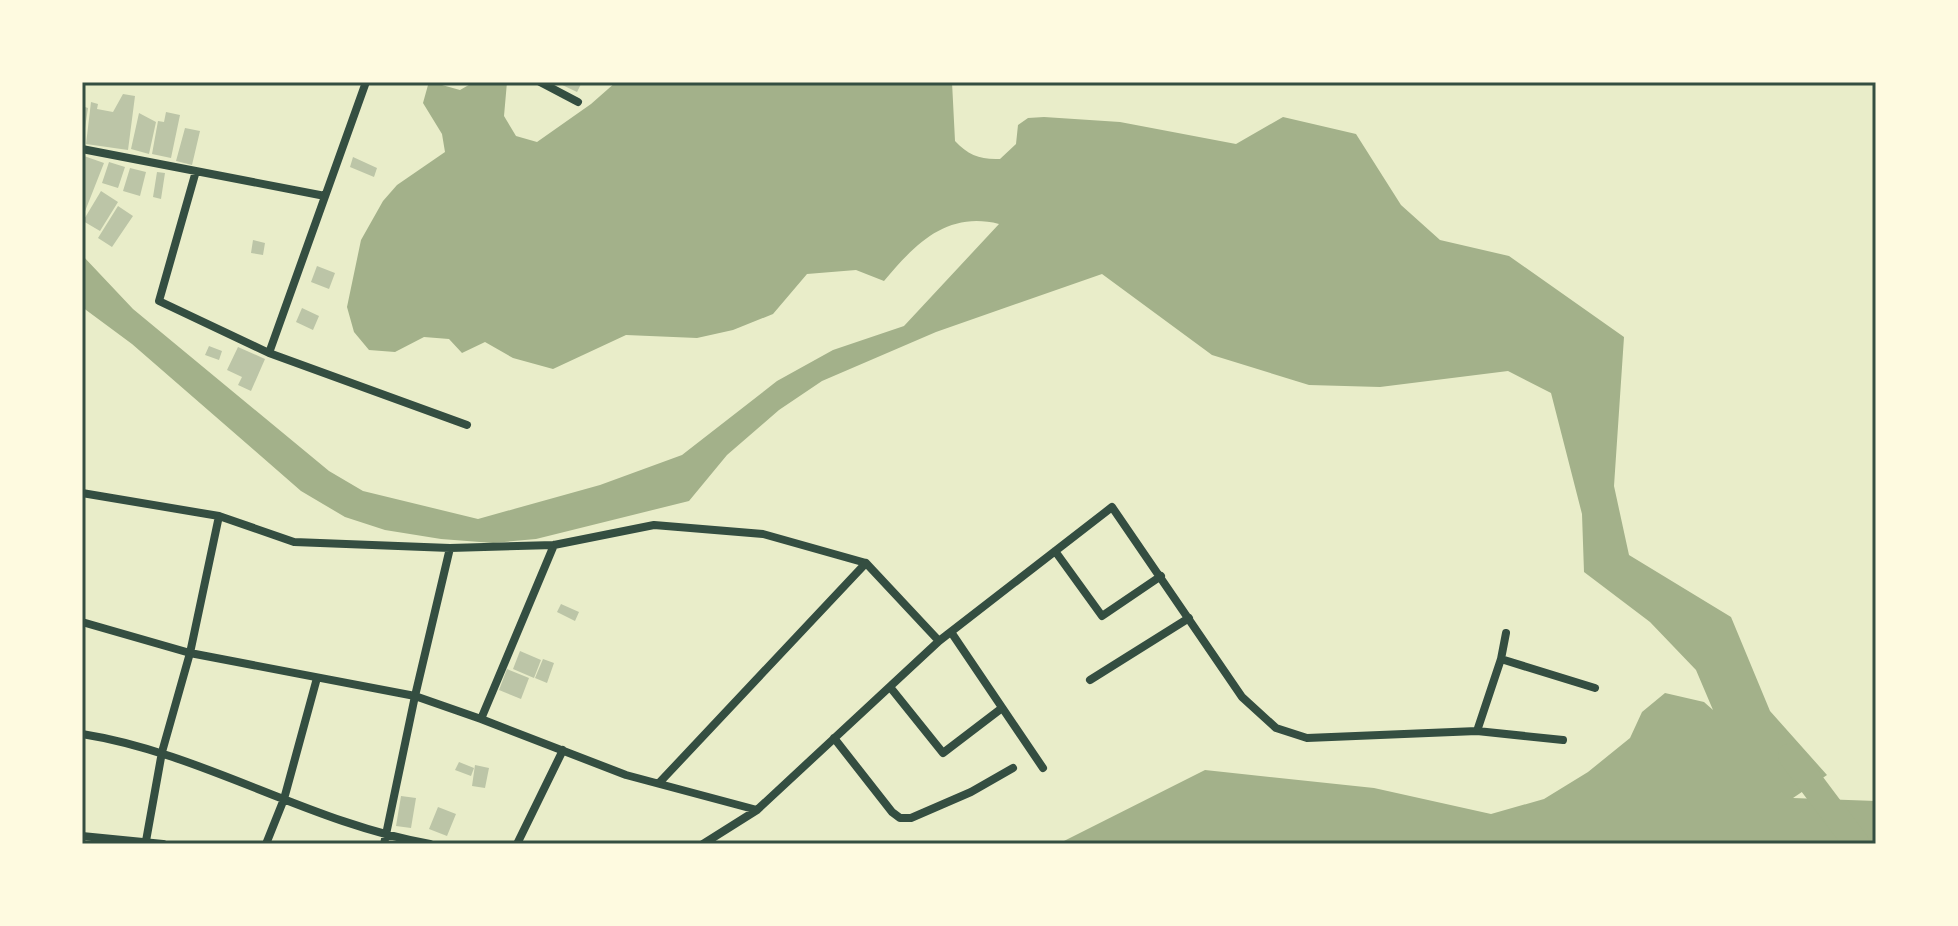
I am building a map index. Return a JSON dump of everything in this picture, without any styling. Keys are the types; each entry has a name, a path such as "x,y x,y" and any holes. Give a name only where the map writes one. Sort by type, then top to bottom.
{"street":[{"path":"269,353 366,82"},
{"path":"540,82 578,102"},
{"path":"82,149 325,196"},
{"path":"196,171 159,301 269,353 467,425"},
{"path":"82,493 219,516 294,542 450,548 554,545 654,525 763,534 866,563 939,641"},
{"path":"703,844 757,810 939,641 1112,507 1242,697 1276,728 1307,738 1477,731 1563,740"},
{"path":"146,841 162,752 190,653 219,516"},
{"path":"481,719 554,545"},
{"path":"385,840 450,548"},
{"path":"1055,551 1102,616 1161,576"},
{"path":"659,783 866,563"},
{"path":"1090,680 1189,618"},
{"path":"82,622 190,653 415,696 626,775 757,810"},
{"path":"951,632 1043,768"},
{"path":"1477,731 1501,659 1506,633"},
{"path":"1501,659 1595,688"},
{"path":"266,844 284,799 317,678"},
{"path":"890,687 943,753 1002,708"},
{"path":"82,734 162,752 385,840 430,844"},
{"path":"834,738 900,818 911,818 971,792 1013,768"},
{"path":"517,844 563,750"},
{"path":"82,836 163,844"}],"shaded area":[{"path":"474,82 507,82 504,116 516,136 537,142 616,82 952,82 955,141 970,153 993,159 1000,159 1016,144 1018,125 1028,118 1120,122 1236,144 1283,117 1356,134 1401,205 1440,240 1509,256 1624,337 1614,486 1629,555 1731,617 1770,711 1827,775 1793,798 1876,801 1876,844 1058,844 1205,770 1374,788 1491,814 1544,799 1588,772 1630,738 1642,712 1665,693 1704,702 1713,710 1696,670 1650,622 1584,572 1582,514 1551,393 1508,371 1380,387 1309,385 1212,355 1102,274 936,332 822,381 779,410 727,455 689,501 536,539 493,543 385,530 345,517 301,491 132,344 82,307 82,255 133,309 329,471 363,491 478,519 600,485 682,455 777,381 833,350 904,326 999,224 963,222 948,227 920,243 884,281 856,270 807,274 773,314 733,330 697,338 626,335 553,369 513,358 485,342 462,353 449,339 424,337 395,352 369,350 354,332 347,307 361,240 383,201 397,185 445,152 442,134 423,103 428,85 460,90"}],"building":[{"path":"556,82 582,82 577,92"},
{"path":"123,94 135,96 128,150 86,144 91,102 98,104 97,109 113,112"},
{"path":"82,106 88,108 84,135 82,135"},
{"path":"166,112 180,115 171,158 152,154 158,121 164,122"},
{"path":"139,113 156,122 149,154 131,149"},
{"path":"185,128 200,131 192,165 176,161"},
{"path":"84,156 104,163 82,219 82,163"},
{"path":"353,157 377,168 374,177 350,167"},
{"path":"109,162 125,167 118,188 102,183"},
{"path":"130,168 146,172 140,196 123,191"},
{"path":"157,172 165,173 161,199 153,197"},
{"path":"101,191 118,202 100,231 83,221"},
{"path":"118,206 133,216 112,247 98,238"},
{"path":"253,240 265,243 263,255 251,253"},
{"path":"317,266 335,273 329,289 311,282"},
{"path":"302,308 319,316 313,330 296,322"},
{"path":"209,346 222,351 219,360 205,355"},
{"path":"238,347 265,359 251,391 238,385 242,377 227,370"},
{"path":"561,604 579,612 575,621 557,612"},
{"path":"520,651 541,660 534,678 513,669"},
{"path":"543,659 554,663 547,683 535,678"},
{"path":"507,669 529,678 521,699 499,690"},
{"path":"459,762 474,768 471,776 455,770"},
{"path":"475,765 489,768 485,788 472,786"},
{"path":"401,796 416,798 411,828 396,826"},
{"path":"438,807 456,814 447,836 429,829"}],"waterway":[{"path":"1791,756 1857,844"}]}
